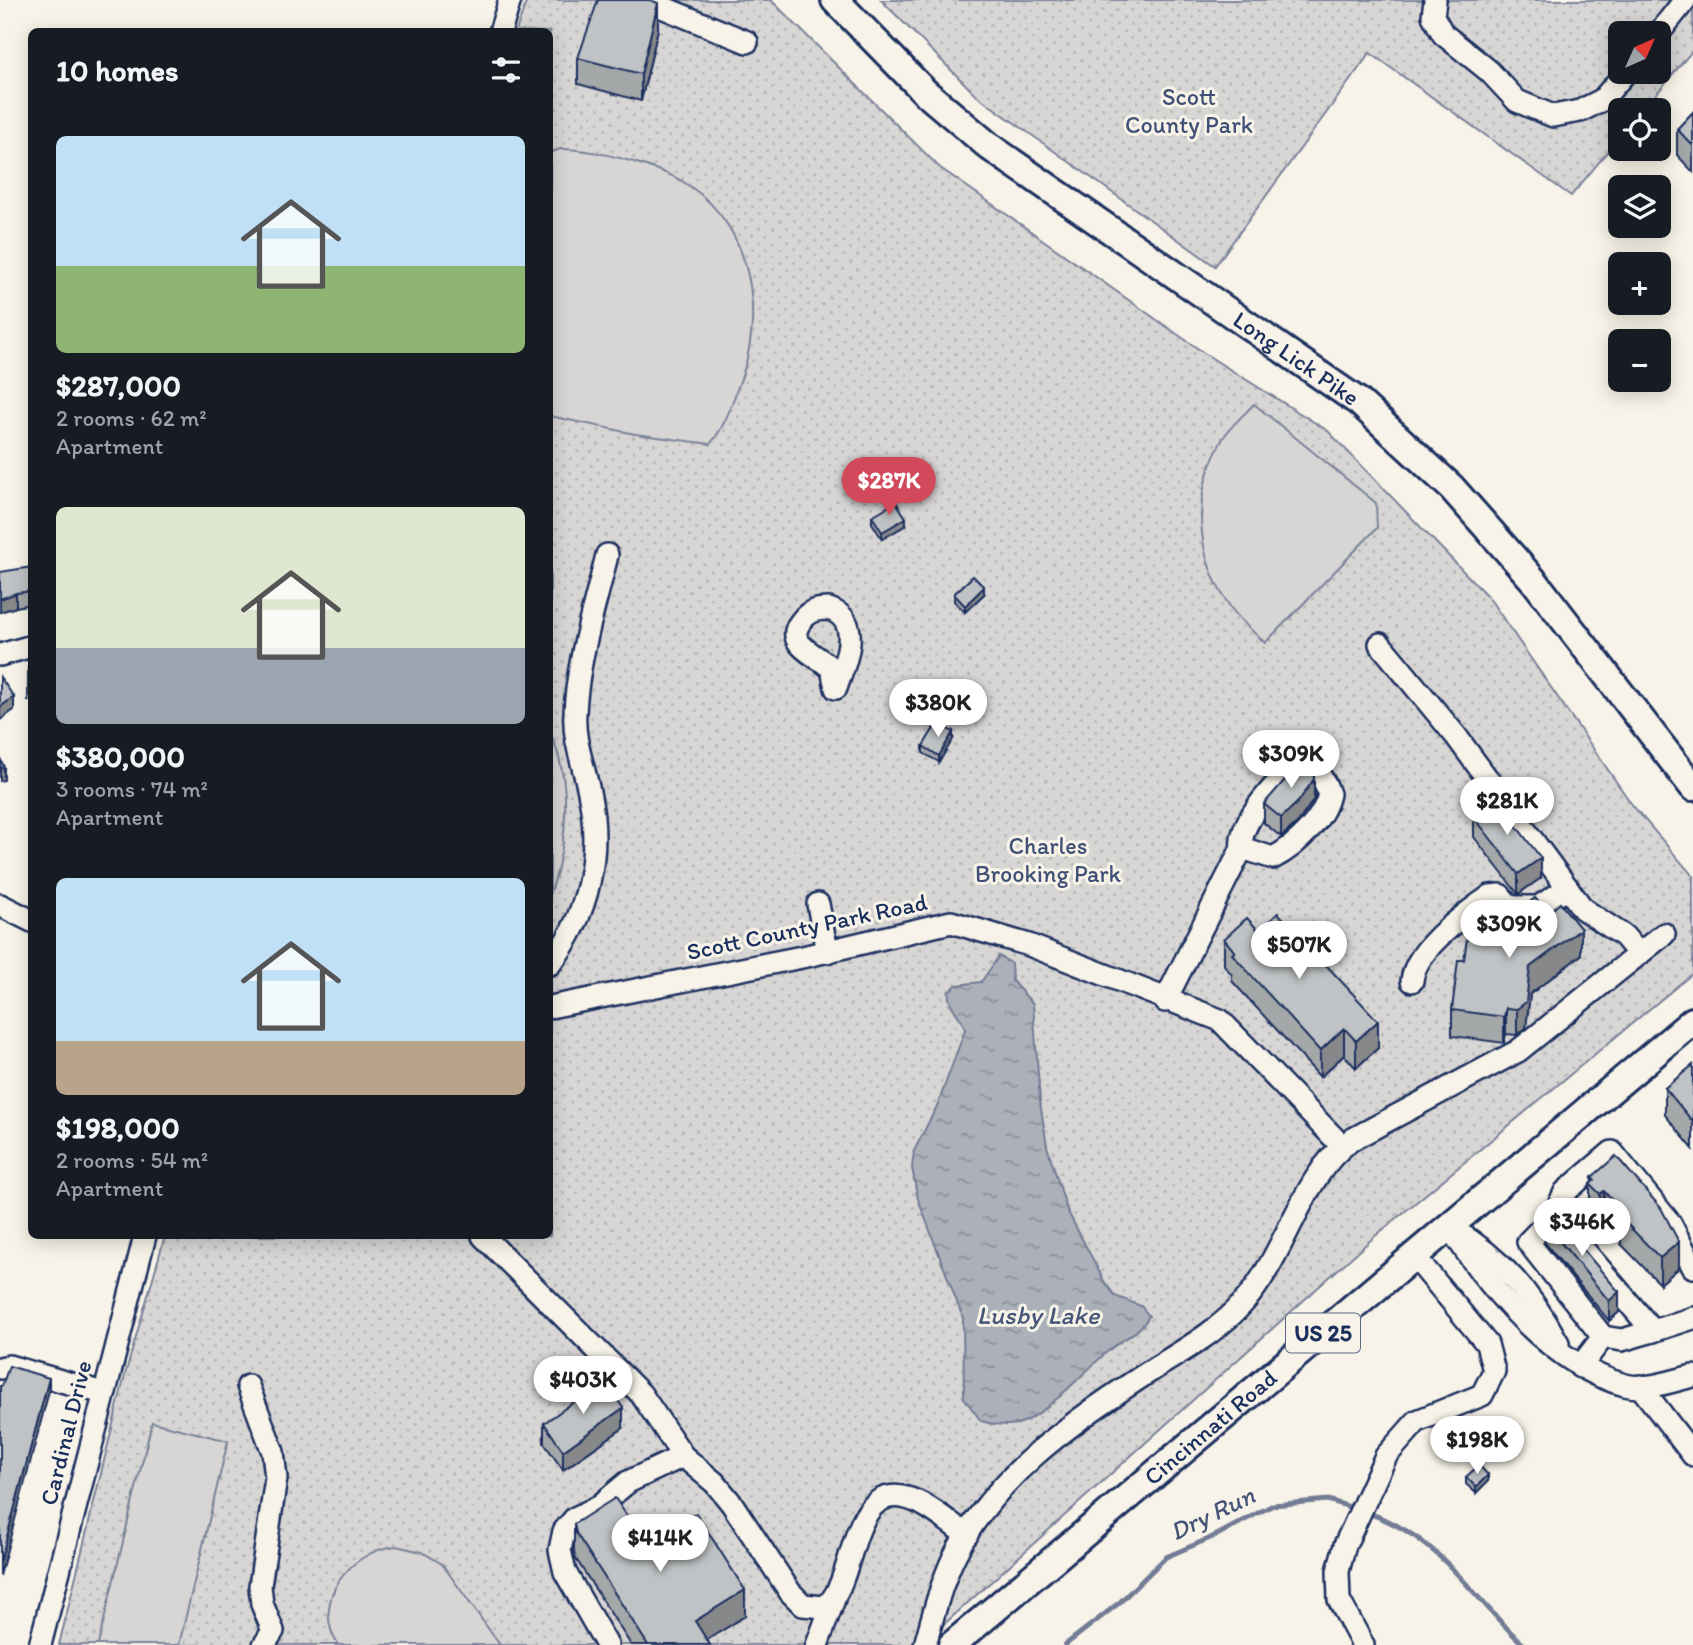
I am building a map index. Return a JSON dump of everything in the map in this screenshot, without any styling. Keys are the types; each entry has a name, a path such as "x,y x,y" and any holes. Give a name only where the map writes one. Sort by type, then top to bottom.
{"main road":[{"name":"Long Lick Pike","path":"835,0 926,93 990,147 1359,402 1452,488 1535,582 1693,787"},
{"name":"Cincinnati Road","path":"952,1645 1693,1021"}],"street":[{"path":"501,28 510,0"},
{"path":"645,0 747,42"},
{"path":"1435,0 1433,16 1443,34 1489,71 1517,101 1553,117 1580,111 1602,100 1616,84"},
{"path":"1668,21 1685,0"},
{"path":"553,959 580,911 593,861 592,810 576,738 575,714 607,555"},
{"path":"1380,644 1456,736 1583,909 1624,936 1639,954"},
{"path":"0,655 28,647"},
{"path":"1165,1001 1242,848 1245,827 1266,795 1299,764 1306,765 1320,777 1329,793 1326,807 1300,838 1273,858 1242,848"},
{"path":"1412,981 1413,970 1424,954 1490,896 1500,895 1510,907 1538,907 1568,888"},
{"path":"818,904 827,952"},
{"path":"0,905 28,919"},
{"name":"Scott County Park Road","path":"553,1006 827,952 951,922 1039,949 1165,1001 1220,1020 1342,1146"},
{"path":"925,1645 946,1575 967,1535 1000,1491 1044,1447 1091,1410 1213,1330 1245,1301 1279,1251 1324,1163 1342,1146 1518,1051 1664,934"},
{"path":"1693,1267 1670,1223 1612,1152 1565,1192 1554,1215 1528,1242 1603,1337 1622,1340 1693,1318"},
{"path":"1554,1215 1653,1331"},
{"path":"1450,1227 1477,1270 1529,1325 1580,1367 1626,1386 1640,1387 1693,1376"},
{"name":"Cardinal Drive","path":"40,1645 144,1239"},
{"path":"486,1239 641,1394 683,1455 724,1493 796,1600 817,1608 834,1599"},
{"path":"1363,1645 1339,1600 1338,1571 1386,1456 1418,1421 1482,1395 1494,1371 1487,1344 1415,1257"},
{"path":"1580,1367 1603,1337"},
{"path":"0,1368 9,1366 103,1393"},
{"path":"248,1387 273,1452 276,1478 260,1586 261,1604 273,1631 264,1645"},
{"path":"1640,1387 1693,1455"},
{"path":"607,1645 565,1572 559,1550 564,1531 575,1518 597,1507 628,1482 683,1455"},
{"path":"817,1645 857,1529 872,1508 882,1501 906,1498 917,1502 967,1535"}],"green space":[{"name":"Charles Brooking Park","path":"527,0 771,0 939,167 1207,355 1328,431 1489,598 1633,806 1693,876 1693,973 1374,1237 921,1645 59,1645 125,1375 164,1239 553,1239 553,28 517,28"},
{"name":"Scott County Park","path":"881,0 1693,0 1693,50 1671,76 1671,21 1608,21 1608,84 1665,84 1653,98 1608,98 1608,151 1571,196 1370,53 1215,266 977,96"},
{"path":"560,149 588,151 669,174 710,203 728,225 748,276 752,304 751,332 747,360 733,402 710,444 635,434 553,417 553,152"},
{"path":"1254,404 1376,503 1377,528 1265,643 1235,613 1219,588 1210,568 1201,526 1205,482 1212,461 1225,435"},
{"path":"553,740 565,790 562,850 553,885"},
{"path":"152,1422 228,1441 179,1645 98,1645"},
{"path":"396,1546 422,1552 442,1564 500,1645 338,1645 331,1628 329,1611 332,1595 339,1581 364,1557"}],"water":[{"name":"Lusby Lake","path":"999,956 1011,963 1012,981 1033,1004 1040,1102 1047,1146 1067,1210 1104,1281 1115,1296 1141,1306 1149,1316 1141,1327 1108,1351 1045,1409 1024,1422 1008,1425 981,1421 964,1398 963,1318 918,1199 912,1168 914,1151 938,1104 965,1030 952,1006 949,991 957,985 981,982"}],"building":[{"path":"598,0 650,0 658,3 641,74 578,58"},
{"path":"1693,112 1693,146 1677,129"},
{"path":"896,502 906,518 882,532 872,516"},
{"path":"28,568 28,592 0,599 0,572"},
{"path":"973,576 984,587 965,606 954,594"},
{"path":"0,677 14,697 0,707"},
{"path":"937,723 953,732 939,756 923,746"},
{"path":"1303,759 1313,770 1314,779 1298,802 1281,818 1264,804"},
{"path":"1496,800 1541,858 1518,874 1474,817"},
{"path":"1535,898 1548,913 1560,903 1581,929 1530,967 1526,1002 1517,1009 1506,1008 1504,1017 1452,1010 1458,960 1464,960 1467,938 1515,944 1500,926"},
{"path":"1278,913 1378,1021 1356,1041 1344,1028 1320,1051 1232,954 1235,952 1224,939 1247,918 1259,931"},
{"path":"1693,1065 1693,1122 1665,1088"},
{"path":"1616,1156 1661,1208 1679,1242 1660,1258 1621,1218 1625,1215 1604,1191 1600,1194 1590,1184 1595,1180 1592,1177"},
{"path":"1554,1215 1619,1292 1609,1301 1545,1223"},
{"path":"9,1366 49,1378 0,1563 0,1386"},
{"path":"604,1381 623,1408 563,1451 544,1423"},
{"path":"1479,1465 1488,1475 1476,1487 1466,1477"},
{"path":"615,1498 646,1544 696,1513 745,1590 695,1621 710,1645 648,1645 576,1533 574,1524"}],"waterway":[{"name":"Dry Run","path":"1065,1645 1119,1603 1166,1557 1215,1536 1273,1505 1328,1500 1356,1509"},
{"name":"Dry Run","path":"1365,1512 1391,1523 1434,1551 1524,1645"}]}
